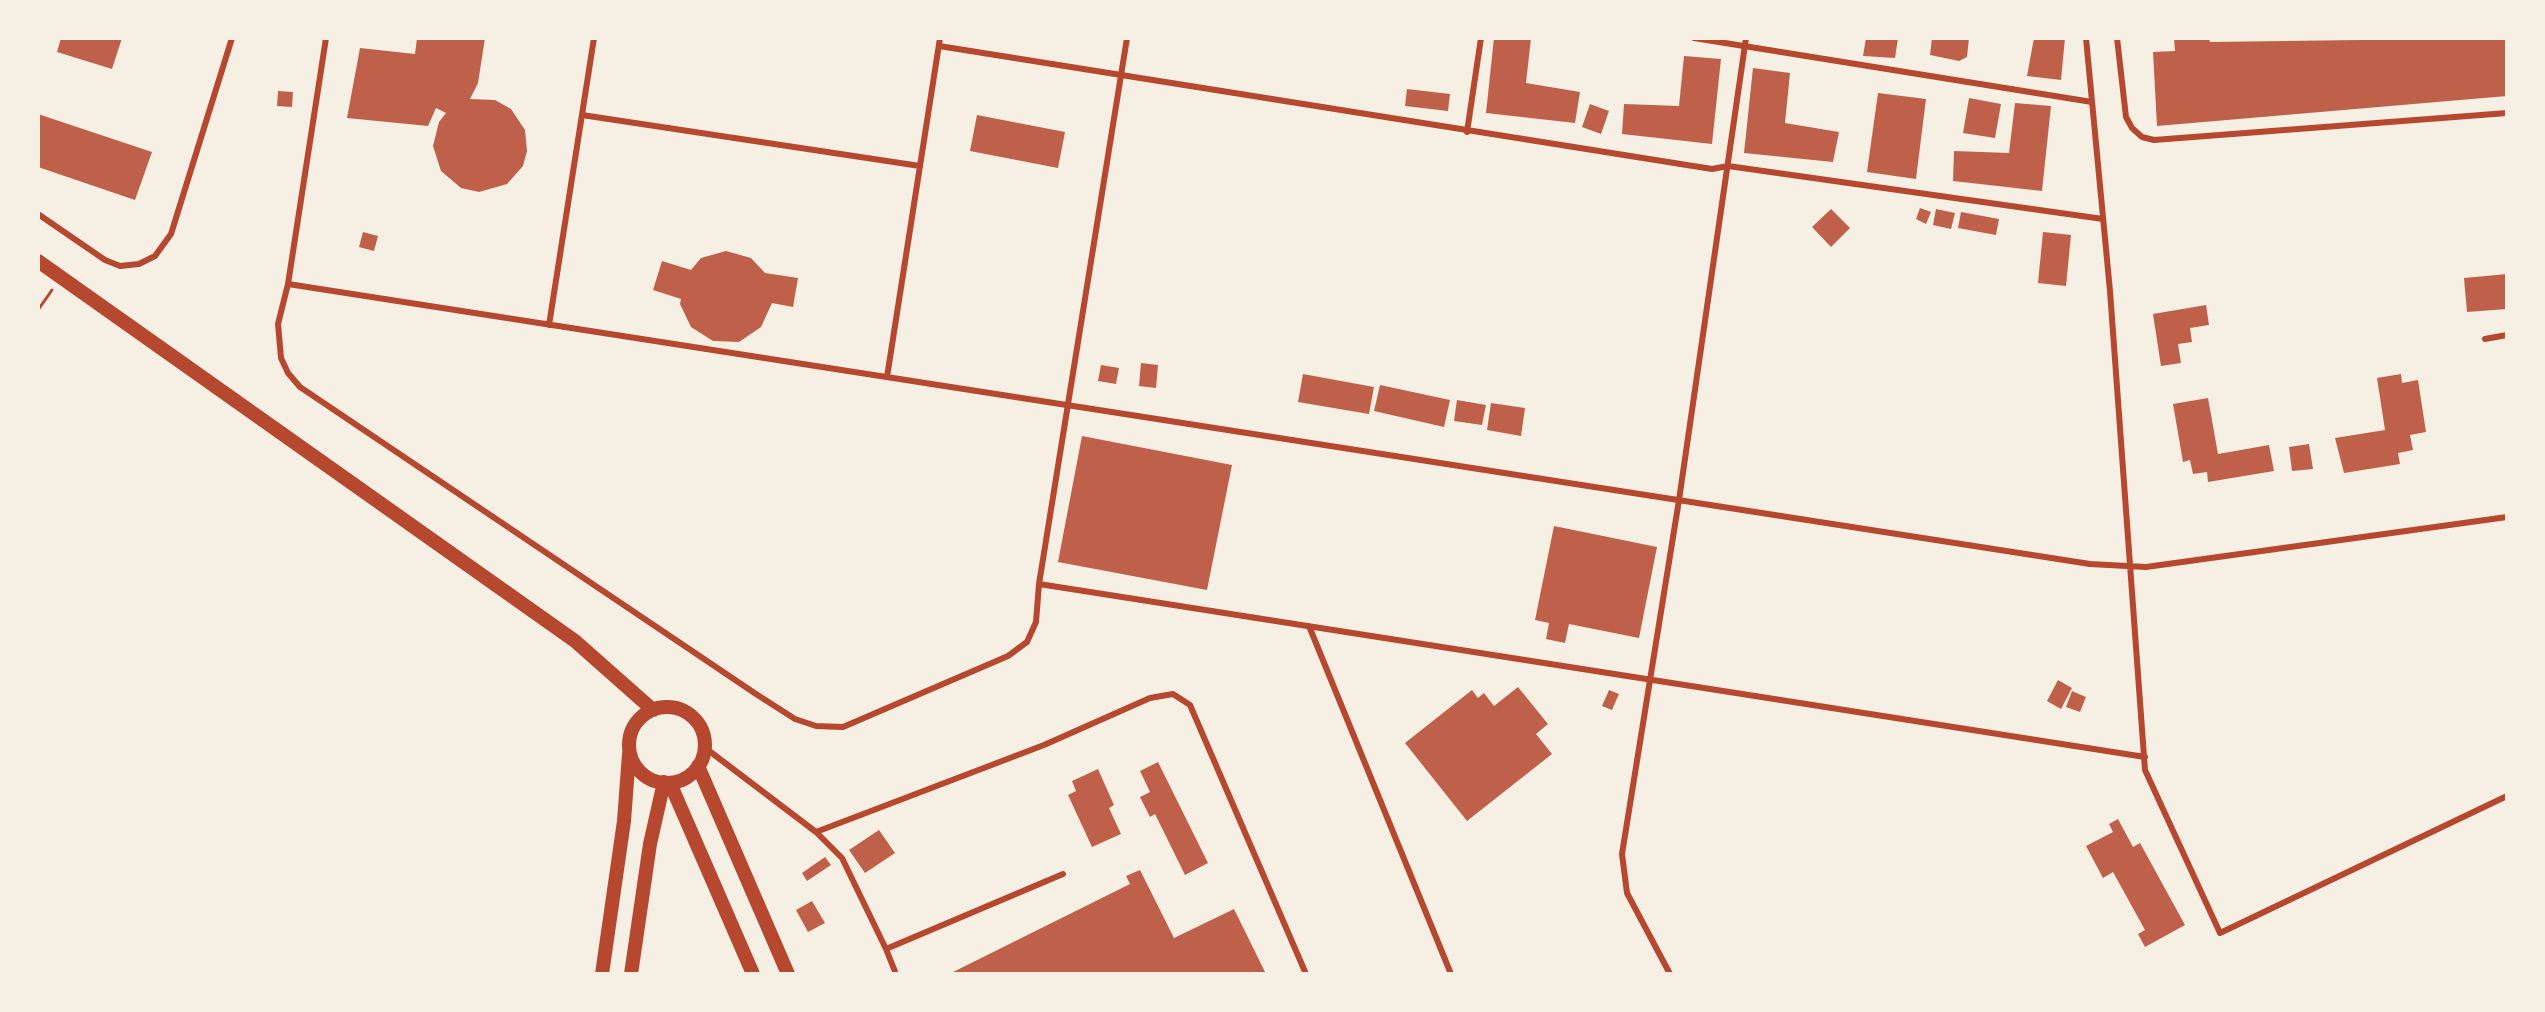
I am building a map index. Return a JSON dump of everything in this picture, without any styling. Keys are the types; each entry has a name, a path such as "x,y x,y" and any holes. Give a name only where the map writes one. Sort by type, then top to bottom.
{"street":[{"path":"38,261 575,641 653,710"},
{"path":"602,974 624,821 629,754 632,728 644,715 664,707 685,711 700,726 704,747 698,766 680,780 667,782 649,778 640,772 629,754"},
{"path":"698,766 788,974"},
{"path":"631,974 650,844 667,782"},
{"path":"667,782 753,974"}],"lane":[{"path":"38,214 105,260 120,266 139,264 155,256 171,234 232,38"},
{"path":"326,38 288,284 278,324 281,358 288,373 300,387 795,719 816,726 843,727 1008,656 1027,642 1036,622 1039,584 1127,38"},
{"path":"549,325 594,38"},
{"path":"887,377 940,38"},
{"path":"1467,132 1481,38"},
{"path":"1694,38 1746,42 2092,102"},
{"path":"2086,38 2103,219 2145,770 2220,933 2507,796"},
{"path":"2117,38 2126,117 2142,137 2154,140 2507,113"},
{"path":"1670,974 1627,893 1622,854 1679,500 1746,42"},
{"path":"939,46 1712,169 1728,166 2103,219"},
{"path":"582,115 920,166"},
{"path":"288,284 2090,564 2146,567 2507,517"},
{"path":"2485,339 2507,335"},
{"path":"1039,584 2145,757"},
{"path":"1309,626 1451,974"},
{"path":"816,832 1044,745 1150,698 1173,694 1190,705 1306,974"},
{"path":"704,747 816,832 842,858 896,974"},
{"path":"886,949 1063,874"}],"path":[{"path":"38,310 62,278"}],"building":[{"path":"61,38 122,38 112,69 57,52"},
{"path":"417,38 485,38 478,83 470,99 495,100 511,109 525,130 527,151 523,166 507,184 479,192 461,188 441,171 433,146 439,122 446,113 436,108 428,126 347,118 360,48 415,54"},
{"path":"1494,38 1531,38 1526,83 1580,92 1575,123 1486,113"},
{"path":"1866,38 1898,38 1895,58 1863,56"},
{"path":"1932,38 1969,38 1967,57 1959,61 1930,55"},
{"path":"2034,38 2065,38 2061,80 2027,76"},
{"path":"2174,38 2209,38 2210,42 2507,38 2507,96 2157,126 2153,52 2175,51"},
{"path":"1684,56 1721,59 1712,144 1622,134 1624,104 1679,106"},
{"path":"1753,68 1790,73 1785,123 1839,132 1833,162 1744,153"},
{"path":"1407,89 1450,94 1448,111 1405,106"},
{"path":"278,91 293,92 292,107 277,106"},
{"path":"1878,93 1926,99 1916,179 1867,172"},
{"path":"1969,98 2001,104 1995,138 1963,133"},
{"path":"2015,103 2051,106 2042,191 1953,181 1954,151 2009,153"},
{"path":"1590,104 1609,111 1601,134 1582,127"},
{"path":"38,114 152,152 135,200 38,167"},
{"path":"977,115 1065,132 1058,168 970,151"},
{"path":"1920,208 1931,212 1926,224 1916,219"},
{"path":"1831,209 1850,228 1831,247 1812,227"},
{"path":"1936,209 1955,213 1951,229 1933,225"},
{"path":"1961,212 1999,219 1996,235 1958,228"},
{"path":"363,232 378,236 374,251 359,247"},
{"path":"2043,232 2071,235 2066,286 2038,283"},
{"path":"726,251 751,258 765,273 798,278 793,307 772,303 761,327 739,342 713,341 691,327 680,304 681,299 653,290 662,261 691,270 701,258"},
{"path":"2507,274 2507,309 2467,312 2464,278"},
{"path":"2206,305 2209,325 2190,328 2192,342 2178,344 2181,363 2161,366 2153,314"},
{"path":"1141,363 1158,365 1156,388 1139,386"},
{"path":"1101,365 1119,368 1116,384 1098,381"},
{"path":"1303,374 1374,387 1369,414 1298,402"},
{"path":"2401,374 2402,383 2418,380 2426,432 2410,435 2413,450 2398,453 2400,464 2344,473 2335,438 2385,430 2377,378"},
{"path":"1380,385 1450,400 1444,427 1374,411"},
{"path":"2208,398 2218,454 2269,445 2274,471 2208,482 2207,472 2193,474 2190,460 2183,462 2173,404"},
{"path":"1457,400 1486,405 1482,425 1454,421"},
{"path":"1491,403 1525,408 1521,436 1487,430"},
{"path":"1082,436 1232,465 1207,590 1058,562"},
{"path":"2309,444 2313,469 2292,471 2289,447"},
{"path":"1554,526 1657,547 1639,638 1569,624 1565,643 1546,639 1549,623 1535,620"},
{"path":"2058,680 2072,688 2061,709 2047,701"},
{"path":"1518,687 1548,724 1536,734 1552,754 1467,821 1405,743 1472,690 1478,698 1484,693 1494,706"},
{"path":"1609,690 1619,694 1612,710 1602,706"},
{"path":"2072,691 2086,697 2080,712 2066,707"},
{"path":"1158,762 1208,863 1185,875 1155,814 1150,817 1140,797 1150,792 1140,771"},
{"path":"1098,769 1114,805 1109,808 1121,834 1092,847 1068,795 1076,791 1072,781"},
{"path":"2118,819 2133,847 2140,843 2185,925 2145,947 2138,934 2145,930 2113,872 2103,878 2086,846 2113,832 2109,824"},
{"path":"879,830 895,853 865,873 849,850"},
{"path":"825,857 831,865 807,881 802,873"},
{"path":"1140,870 1174,938 1234,909 1266,974 949,974 1130,884 1126,876"},
{"path":"812,901 825,923 808,932 796,910"}]}
